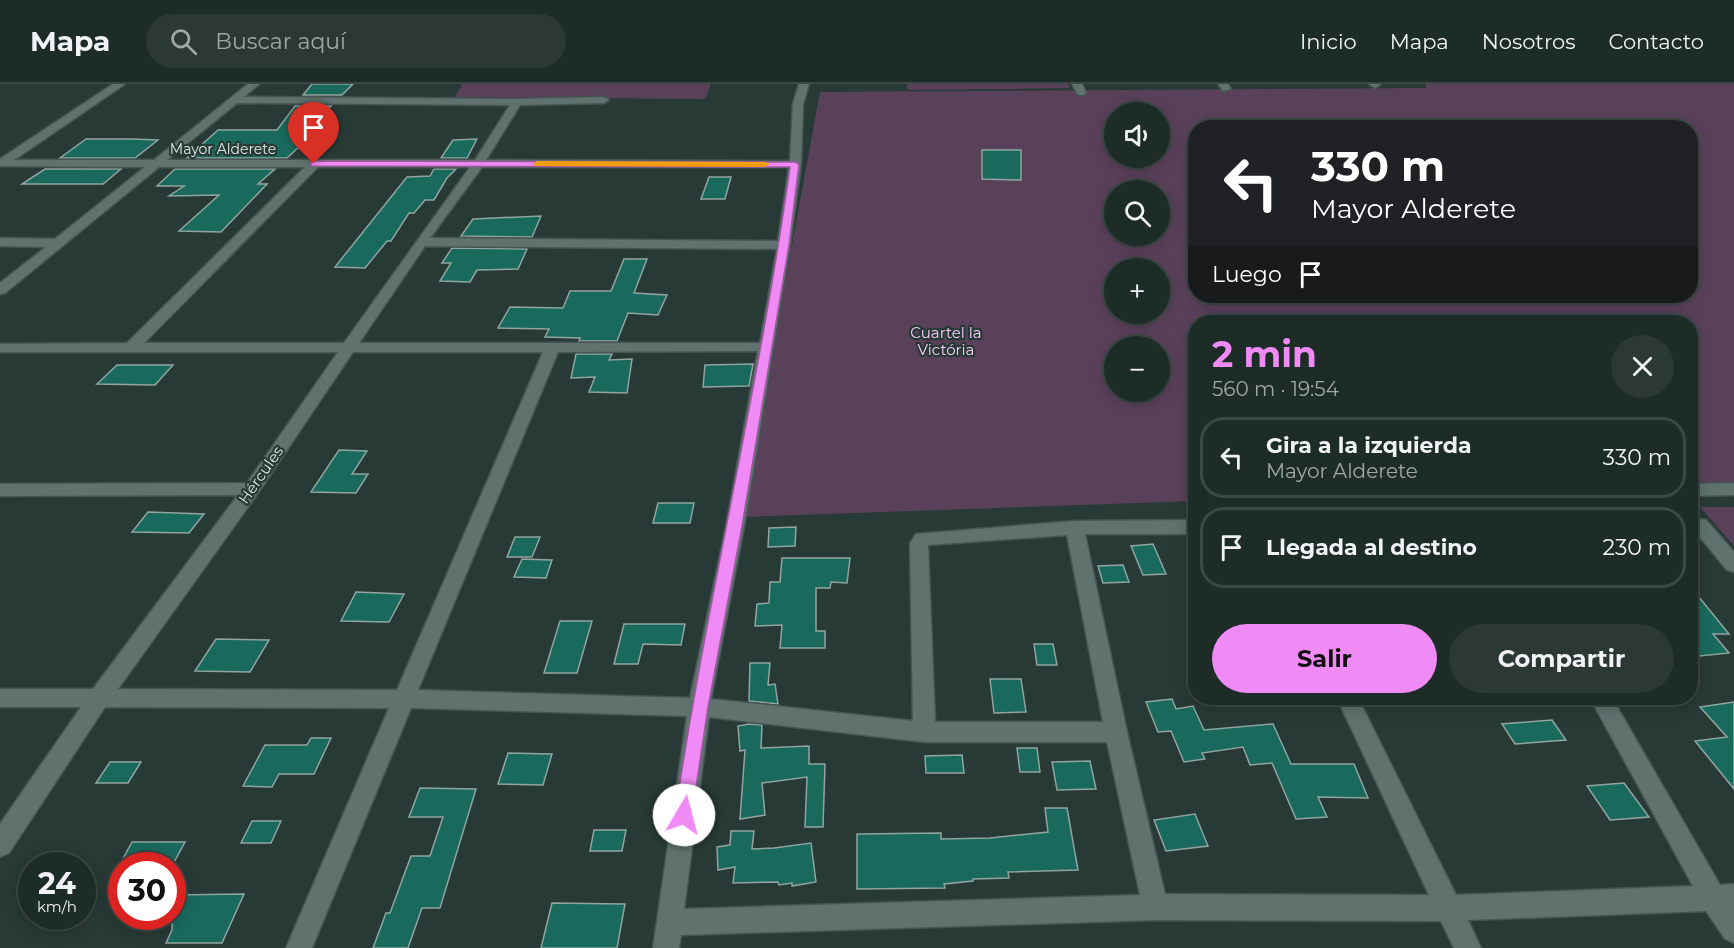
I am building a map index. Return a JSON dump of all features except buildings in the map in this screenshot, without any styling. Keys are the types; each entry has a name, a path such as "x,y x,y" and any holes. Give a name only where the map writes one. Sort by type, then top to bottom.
{"street":[{"path":"1,163 120,84"},
{"path":"0,290 254,84"},
{"path":"666,948 699,707 735,526 784,245 795,164 798,104 804,84"},
{"path":"236,99 517,102 604,100"},
{"name":"Hércules","path":"0,845 99,698 252,489 421,242 478,164 517,102"},
{"name":"Mayor Alderete","path":"1,163 795,164"},
{"path":"131,348 314,164"},
{"path":"0,242 58,243"},
{"path":"421,242 784,245"},
{"path":"0,348 765,347"},
{"path":"299,948 552,348"},
{"path":"0,490 252,489"},
{"path":"1698,490 1734,489"},
{"path":"1700,525 1734,566"},
{"path":"924,732 919,543 927,537 1075,528 1188,527"},
{"path":"1075,528 1116,732 1155,907"},
{"path":"0,698 405,699 699,707 924,732 1116,732"},
{"path":"1350,705 1468,948"},
{"path":"1605,705 1724,898 1734,930"},
{"path":"669,922 1155,907 1449,908 1724,898"}],"green space":[{"path":"462,84 711,84 705,99 455,97"},
{"path":"907,84 1068,84 1070,88 908,90"},
{"name":"Cuartel la Victória","path":"1425,84 1734,84 1734,484 1698,485 1698,315 1188,315 1188,501 742,517 820,92 1426,88"},
{"path":"1700,507 1734,507 1734,546"}],"slow traffic":[{"path":"537,164 765,164"}],"route":[{"path":"314,164 795,164 784,245 735,526 699,707 684,815"}]}
